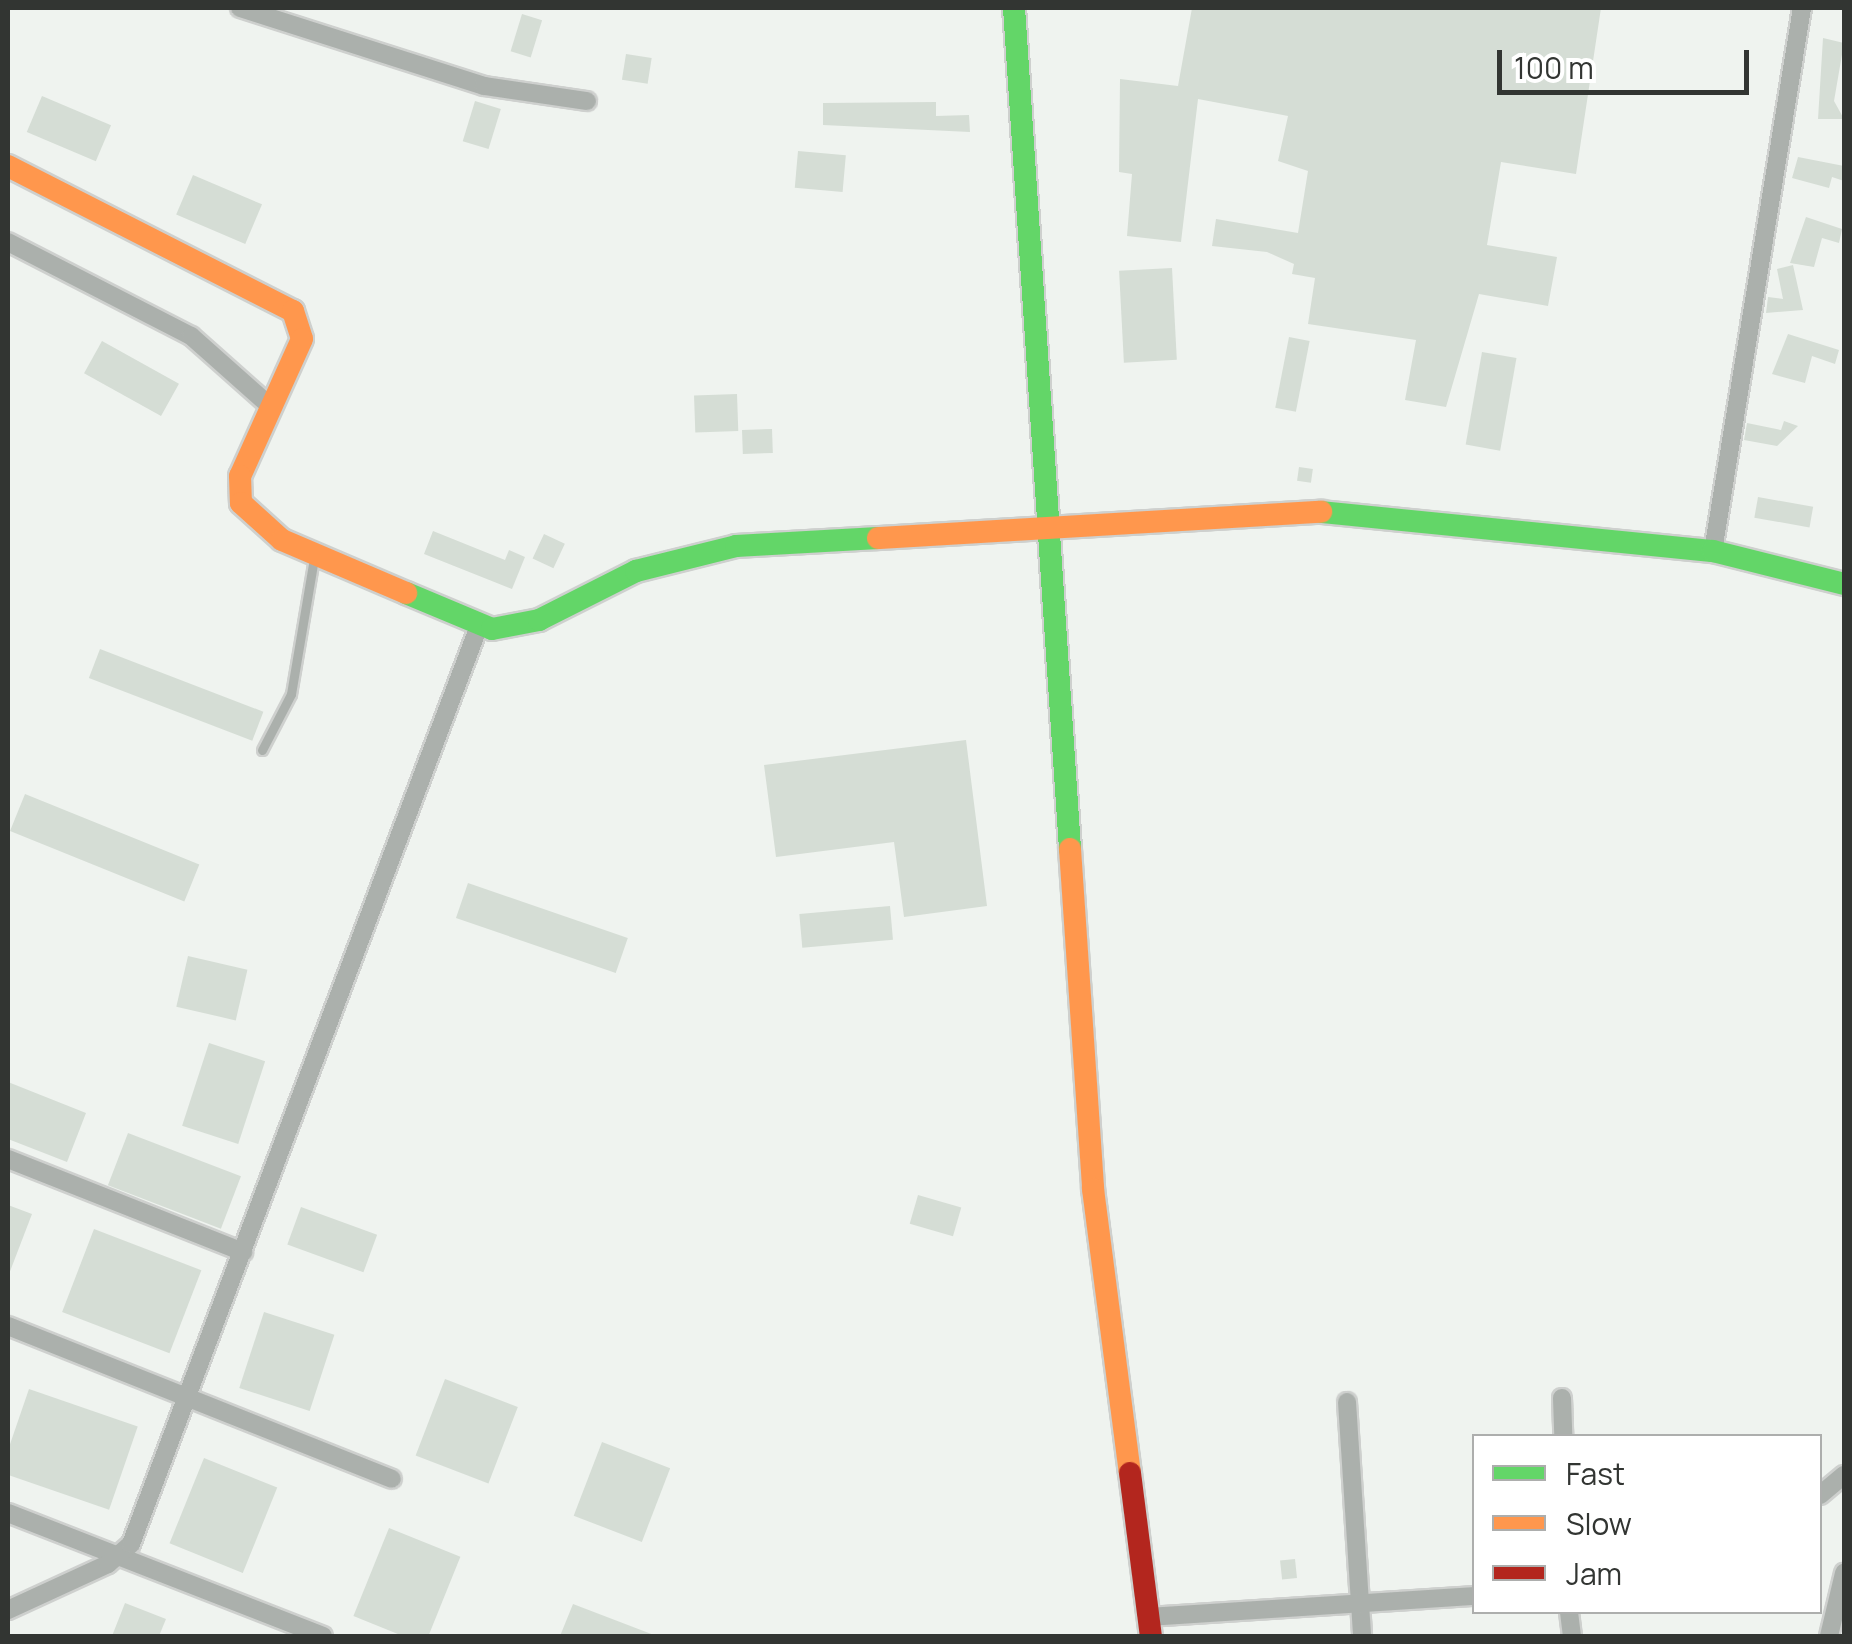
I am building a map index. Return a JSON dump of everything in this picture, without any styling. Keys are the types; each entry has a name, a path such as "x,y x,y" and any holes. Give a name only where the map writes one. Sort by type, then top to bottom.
{"street":[{"path":"240,8 484,86 587,100"},
{"path":"1014,8 1094,1189 1150,1627 1357,1604 1472,1596"},
{"path":"1714,550 1802,8"},
{"path":"8,166 293,311 302,339 240,476 240,504 316,554 479,626 518,626 636,571 736,546 1331,511 1714,550 1844,584"},
{"path":"8,242 191,336 271,407"},
{"path":"8,1610 118,1556 130,1544 479,626"},
{"path":"8,1159 243,1252"},
{"path":"8,1326 392,1479"},
{"path":"1562,1398 1564,1434"},
{"path":"1347,1402 1362,1636"},
{"path":"1822,1493 1844,1476"},
{"path":"8,1513 323,1636"},
{"path":"1830,1636 1844,1573"}],"lane":[{"path":"262,750 291,694 316,554"}],"building":[{"path":"1192,8 1601,8 1576,174 1501,162 1487,245 1557,257 1548,306 1479,294 1446,407 1405,400 1416,340 1308,324 1315,278 1292,274 1294,264 1267,252 1212,246 1216,219 1298,233 1308,171 1278,161 1288,116 1198,99 1181,242 1127,236 1132,174 1119,172 1120,79 1178,86"},
{"path":"522,14 542,20 531,57 511,51"},
{"path":"1823,38 1844,43 1834,101 1844,119 1818,119"},
{"path":"626,54 652,58 648,84 622,80"},
{"path":"42,96 111,125 96,161 27,132"},
{"path":"475,101 501,109 489,149 463,141"},
{"path":"936,102 936,116 969,115 970,132 823,125 823,103"},
{"path":"798,151 846,155 843,192 795,188"},
{"path":"1798,157 1844,166 1844,181 1832,177 1829,188 1792,178"},
{"path":"193,175 262,204 245,244 176,215"},
{"path":"1806,217 1842,229 1839,243 1822,238 1814,267 1790,263"},
{"path":"1793,265 1803,310 1766,313 1768,297 1783,299 1777,269"},
{"path":"1172,268 1177,360 1124,363 1119,271"},
{"path":"1788,334 1839,350 1835,364 1812,356 1805,383 1772,374"},
{"path":"1289,337 1310,341 1296,412 1275,408"},
{"path":"102,341 179,384 161,416 84,373"},
{"path":"1482,352 1516,358 1500,451 1466,445"},
{"path":"737,394 738,431 695,432 694,396"},
{"path":"1784,421 1798,426 1777,446 1744,440 1747,423 1781,430"},
{"path":"772,429 773,453 743,454 742,430"},
{"path":"1299,467 1313,469 1311,483 1297,481"},
{"path":"1758,497 1813,507 1810,527 1754,518"},
{"path":"433,531 505,560 509,550 525,557 512,589 424,554"},
{"path":"544,534 565,544 553,568 533,558"},
{"path":"100,649 263,712 252,741 89,678"},
{"path":"966,740 987,906 904,917 894,842 776,857 764,765"},
{"path":"25,794 199,864 184,902 10,831"},
{"path":"468,883 628,938 616,973 456,918"},
{"path":"890,906 893,940 802,948 799,914"},
{"path":"188,956 247,970 236,1020 176,1007"},
{"path":"209,1043 265,1061 238,1144 182,1126"},
{"path":"8,1082 86,1113 67,1162 8,1139"},
{"path":"128,1133 241,1176 221,1229 108,1185"},
{"path":"918,1195 961,1207 953,1236 910,1224"},
{"path":"8,1205 32,1214 9,1274 8,1274"},
{"path":"301,1207 377,1235 363,1272 287,1245"},
{"path":"94,1229 201,1270 169,1353 62,1312"},
{"path":"264,1312 334,1335 310,1411 239,1388"},
{"path":"445,1379 518,1407 488,1484 416,1456"},
{"path":"29,1389 138,1426 109,1510 8,1475 8,1450"},
{"path":"602,1442 670,1468 642,1542 574,1516"},
{"path":"204,1458 277,1488 243,1573 170,1543"},
{"path":"389,1528 460,1557 428,1636 403,1636 353,1616"},
{"path":"1295,1559 1297,1578 1282,1579 1280,1561"},
{"path":"125,1603 166,1619 159,1636 112,1636"},
{"path":"573,1604 654,1635 654,1636 560,1636"}],"traffic: fast":[{"path":"1014,8 1070,849"},
{"path":"1321,512 1713,551 1844,584"},
{"path":"406,593 492,629 539,620 636,571 736,546 878,538"}],"traffic: slow":[{"path":"8,166 293,311 302,339 240,476 241,503 282,540 406,593"},
{"path":"878,538 1321,512"},
{"path":"1070,849 1093,1189 1130,1473"}],"traffic: jam":[{"path":"1130,1473 1151,1636"}]}
